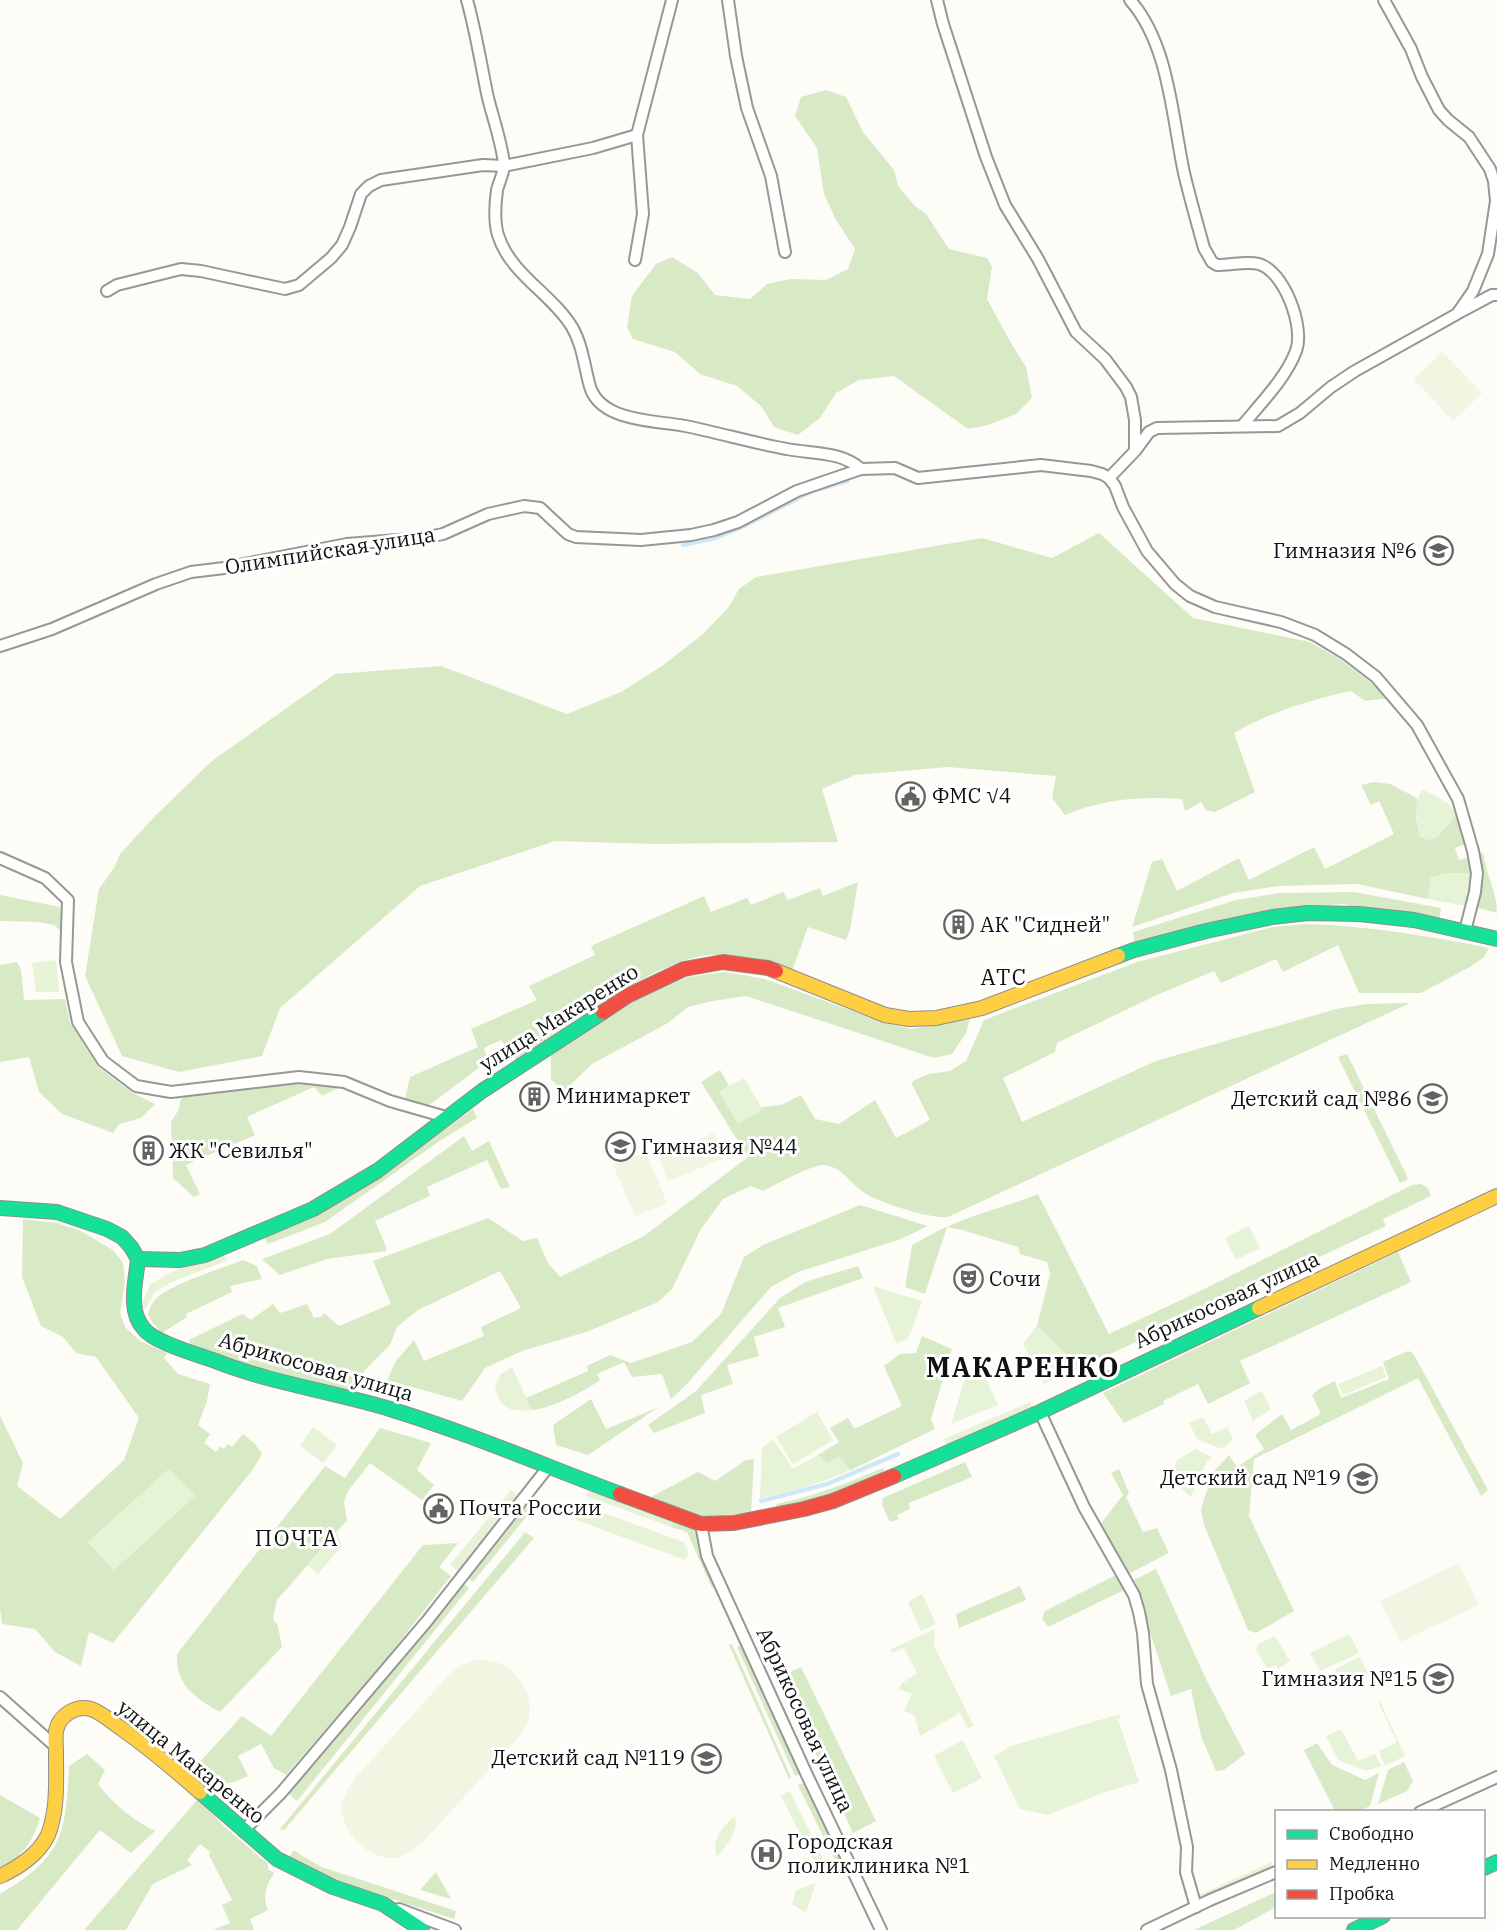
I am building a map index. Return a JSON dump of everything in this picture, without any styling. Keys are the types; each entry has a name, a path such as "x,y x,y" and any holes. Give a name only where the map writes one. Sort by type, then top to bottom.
{"street":[{"name":"Олимпийская улица","path":"467,0 476,32 487,94 504,166 497,190 495,213 498,235 505,251 572,327 583,353 589,387 595,399 604,408 626,417 669,423 788,450 839,457 852,462 861,469"},
{"path":"635,260 643,214 637,135 672,0"},
{"path":"728,0 736,56 747,108 771,176 784,252"},
{"path":"937,0 986,157 1002,197 1076,332 1105,359 1126,387 1131,397 1135,420 1135,450"},
{"path":"1130,0 1146,23 1163,67 1184,173 1207,256 1217,265 1257,263 1269,268 1281,281 1293,308 1298,332 1297,350 1271,391 1242,426"},
{"path":"1384,0 1411,49 1422,77 1440,110 1448,120 1469,137 1490,169 1494,182 1496,201 1488,254 1473,291 1457,314"},
{"path":"106,291 117,285 181,268 285,289 299,285 332,258 342,245 361,194 369,186 381,180 483,165 504,166 593,148 637,135"},
{"path":"1465,931 1475,892 1477,873 1473,851 1458,799 1417,725 1376,677 1316,635 1281,622 1215,607 1190,597 1174,584 1147,551 1109,478 1149,432 1157,428 1278,426 1284,424 1355,371 1492,295 1497,295"},
{"name":"Олимпийская улица","path":"0,646 51,629 156,584 191,572 225,568 347,544 423,538 443,534 488,514 524,506 540,508 568,534 576,537 641,540 691,535 714,530 738,522 797,491 861,469 895,468 918,478 1041,465 1091,471 1109,478"},
{"path":"0,858 45,878 68,900 66,962 78,1022 103,1061 136,1086 171,1092 299,1077 344,1082 390,1101 446,1117"},
{"name":"улица Макаренко","path":"138,1258 180,1260 205,1255 313,1209 377,1171 446,1117 627,996 684,969 723,962 768,968 885,1015 909,1019 936,1018 982,1008 1134,950 1272,917 1308,913 1359,914 1414,920 1497,939"},
{"name":"Абрикосовая улица","path":"138,1258 134,1300 135,1317 146,1331 160,1340 235,1369 361,1400 443,1425 701,1524 772,1516 833,1501 1040,1412 1497,1196"},
{"path":"0,1208 57,1212 107,1229 122,1238 138,1258"},
{"path":"1040,1412 1084,1507 1134,1595 1143,1633 1147,1684 1171,1770 1187,1847 1186,1872 1196,1907"},
{"path":"243,1831 281,1793 419,1630 549,1466"},
{"name":"Абрикосовая улица","path":"701,1524 707,1556 881,1930"},
{"path":"0,1697 56,1746"},
{"name":"улица Макаренко","path":"0,1876 27,1860 46,1838 54,1807 56,1729 66,1714 83,1708 99,1714 153,1752 266,1851 294,1869 333,1887 383,1904 422,1930"},
{"path":"1424,1810 1497,1777"},
{"path":"1147,1930 1275,1872"},
{"path":"383,1904 456,1930"},
{"path":"1354,1930 1381,1918"}],"green space":[{"path":"826,90 846,97 863,132 894,170 898,186 915,206 926,214 949,249 987,258 992,267 987,299 1026,367 1032,398 1016,414 988,425 968,429 894,376 859,380 836,393 820,418 798,435 774,427 761,406 737,386 700,374 675,352 633,339 627,327 632,296 656,264 672,257 698,273 715,295 750,299 767,284 791,279 826,280 848,269 855,249 836,220 824,194 817,148 795,116 801,97"},
{"path":"1442,352 1482,393 1453,421 1414,379"},
{"path":"1099,533 1193,618 1310,642 1341,660 1391,698 1365,701 1351,691 1291,708 1234,733 1255,792 1215,812 1206,810 1201,802 1185,811 1182,799 1152,798 1108,802 1065,815 1052,798 1056,776 948,767 855,775 822,789 838,842 654,844 555,841 420,886 280,1008 262,1056 179,1072 122,1056 85,976 99,889 114,868 120,854 155,816 213,760 335,674 441,666 567,714 621,692 662,666 703,634 728,608 739,589 756,577 982,538 1052,558"},
{"path":"1374,782 1390,784 1417,798 1416,819 1420,837 1430,840 1438,836 1458,813 1466,844 1455,848 1459,860 1470,857 1472,873 1447,873 1431,877 1428,899 1357,884 1279,886 1233,893 1132,927 1152,862 1162,859 1177,891 1239,858 1249,880 1314,847 1325,869 1394,834 1379,801 1371,805 1361,785"},
{"path":"1422,789 1446,802 1458,813 1438,836 1430,840 1420,837 1417,824 1416,806"},
{"path":"1479,853 1483,853 1497,913 1478,908 1482,881"},
{"path":"1447,873 1472,873 1471,887 1465,906 1428,899 1431,877"},
{"path":"858,882 850,930 846,940 808,927 792,971 766,963 721,955 698,957 672,965 615,994 516,1060 501,1040 484,1048 488,1061 428,1106 405,1099 410,1077 478,1047 471,1029 537,1000 529,986 595,955 591,946 704,896 711,912 747,898 751,905 783,892 788,900 820,888 823,896"},
{"path":"1354,892 1441,908 1439,921 1343,904 1271,909 1138,945 1134,941 1133,932 1236,900 1279,893"},
{"path":"0,895 60,907 64,934 54,925 39,922 0,921"},
{"path":"1307,924 1399,932 1489,948 1484,957 1470,967 1421,993 1359,993 1338,945 1283,972 1276,959 1221,983 1214,971 1157,995 1057,1043 1055,1052 1003,1078 1022,1122 1156,1061 1340,1008 1367,1004 1410,1003 948,1217 919,1213 876,1199 830,1166 817,1166 763,1191 751,1186 723,1199 701,1229 672,1289 658,1302 589,1331 522,1351 485,1368 462,1401 387,1380 396,1361 414,1340 424,1361 484,1336 481,1327 521,1308 500,1271 418,1310 397,1327 390,1345 364,1371 354,1394 300,1381 192,1349 189,1340 242,1314 251,1320 273,1304 280,1313 307,1304 314,1318 324,1313 339,1326 391,1304 373,1261 488,1218 523,1241 537,1238 548,1263 560,1277 644,1236 748,1157 701,1082 720,1070 729,1086 719,1092 738,1124 762,1110 761,1107 781,1105 801,1095 815,1119 839,1124 875,1100 896,1138 930,1120 911,1082 928,1074 950,1071 966,1061 984,1020 1137,962 1273,927"},
{"path":"56,960 59,992 36,992 32,963"},
{"path":"17,962 21,970 24,1000 65,999 70,1023 98,1067 131,1092 155,1104 141,1118 119,1124 113,1133 62,1114 39,1092 29,1057 0,1062 0,965"},
{"path":"725,972 765,979 885,1023 911,1029 970,1019 966,1033 952,1054 934,1058 746,996 688,1007 668,1023 592,1064 563,1092 551,1079 551,1055 630,1003 688,977"},
{"path":"1347,1054 1406,1174 1408,1179 1400,1183 1338,1057"},
{"path":"744,1078 763,1110 738,1124 719,1092"},
{"path":"298,1080 344,1085 322,1096 314,1087 247,1117 255,1135 186,1165 200,1194 194,1197 173,1178 171,1122 178,1111 181,1099 189,1094"},
{"path":"473,1109 477,1118 441,1140 325,1222 268,1244 263,1235 311,1216 370,1184"},
{"path":"714,1133 725,1157 668,1182 659,1157"},
{"path":"464,1136 472,1151 489,1141 510,1187 501,1189 487,1160 427,1187 430,1196 375,1221 386,1251 327,1259 280,1275 262,1259 330,1234"},
{"path":"646,1151 667,1204 635,1216 613,1165"},
{"path":"1421,1184 1428,1188 1431,1196 1383,1219 1386,1226 1080,1368 1037,1326 1050,1274 1047,1262 1020,1254 1018,1247 947,1227 925,1294 905,1287 912,1245 952,1224 1038,1194 1109,1334 1412,1185"},
{"path":"860,1205 928,1226 901,1239 798,1272 771,1287 686,1385 671,1399 662,1374 632,1377 624,1362 597,1374 600,1380 577,1394 558,1403 532,1410 526,1398 588,1371 587,1366 610,1355 631,1363 692,1342 721,1314 744,1257 763,1245"},
{"path":"23,1219 57,1223 81,1231 113,1250 123,1263 125,1282 120,1313 125,1327 140,1341 167,1353 164,1358 178,1374 210,1384 207,1401 198,1425 210,1434 204,1443 216,1452 220,1446 224,1449 228,1444 232,1447 243,1434 255,1444 262,1454 254,1468 113,1643 89,1632 81,1666 55,1652 35,1629 2,1624 0,1608 0,1416 23,1463 17,1486 60,1519 124,1460 139,1418 96,1357 76,1353 63,1337 41,1326 22,1277","holes":["169,1469 195,1496 114,1570 88,1542"]},
{"path":"1249,1226 1260,1248 1236,1260 1225,1238"},
{"path":"1398,1252 1411,1282 1240,1361 1250,1383 1208,1404 1198,1384 1163,1401 1164,1404 1124,1423 1103,1393"},
{"path":"221,1253 228,1260 172,1282 155,1292 145,1309 140,1307 150,1285 167,1274"},
{"path":"243,1260 257,1266 262,1279 230,1286 232,1292 186,1314 187,1317 162,1333 153,1323 148,1314 154,1301 164,1293 185,1282"},
{"path":"858,1266 863,1278 778,1308 785,1327 754,1337 759,1356 727,1365 733,1384 701,1395 705,1413 654,1433 648,1425 696,1391 780,1298 805,1282"},
{"path":"873,1286 922,1301 907,1340 896,1343"},
{"path":"1037,1326 1080,1368 1044,1384 1023,1344"},
{"path":"922,1336 952,1349 931,1419 935,1429 851,1470 838,1457 827,1463 818,1455 839,1442 830,1428 848,1418 856,1428 902,1406 884,1366 900,1354 916,1353"},
{"path":"1408,1351 1413,1353 1488,1490 1481,1496 1418,1378 1254,1459 1249,1516 1294,1611 1256,1633 1248,1630 1204,1525 1201,1509 1215,1470 1229,1455 1237,1467 1264,1449 1255,1435 1282,1414 1291,1430 1321,1414 1312,1395 1319,1389 1335,1381 1341,1398 1389,1379 1383,1362"},
{"path":"1382,1366 1386,1377 1343,1395 1338,1384"},
{"path":"512,1367 532,1410 507,1407 497,1394 495,1386 501,1374"},
{"path":"982,1370 998,1405 951,1424 965,1378"},
{"path":"1262,1391 1271,1409 1253,1421 1244,1401"},
{"path":"591,1399 606,1429 659,1407 588,1455 556,1445 553,1425"},
{"path":"1030,1402 1034,1409 948,1448 944,1439"},
{"path":"817,1412 833,1440 793,1464 776,1437"},
{"path":"1203,1417 1212,1434 1227,1427 1233,1439 1222,1449 1197,1439 1189,1423"},
{"path":"313,1427 337,1445 323,1463 300,1446"},
{"path":"380,1428 431,1443 417,1470 434,1485 422,1500 370,1463 348,1491 344,1502 347,1520 277,1600 273,1619 278,1626 282,1647 220,1712 211,1707 195,1696 183,1682 177,1665 177,1654 325,1466 345,1478"},
{"path":"773,1439 793,1469 818,1455 827,1463 838,1457 851,1470 806,1487 760,1498 762,1448"},
{"path":"1196,1449 1212,1457 1207,1461 1191,1497 1176,1481 1174,1471 1177,1460"},
{"path":"754,1459 751,1514 735,1517 702,1517 649,1498 698,1472 715,1481 746,1460"},
{"path":"965,1462 972,1477 909,1503 910,1509 897,1515 899,1519 890,1522 882,1505 883,1498"},
{"path":"883,1468 885,1474 834,1496 778,1511 776,1504 817,1493"},
{"path":"169,1469 195,1496 114,1570 88,1542"},
{"path":"1119,1469 1129,1493 1126,1497 1143,1532 1157,1528 1169,1553 1128,1574 1099,1526 1123,1495 1111,1473"},
{"path":"591,1487 673,1518 671,1527 586,1496"},
{"path":"511,1490 518,1495 458,1571 450,1565"},
{"path":"582,1505 683,1542 689,1553 685,1560 576,1520"},
{"path":"525,1506 531,1511 473,1582 467,1577"},
{"path":"673,1518 698,1529 717,1586 712,1588 687,1532 671,1527"},
{"path":"337,1532 342,1546 318,1574 308,1565"},
{"path":"525,1532 534,1538 284,1830 280,1829"},
{"path":"458,1543 439,1567 451,1576 383,1663 286,1775 274,1768 261,1744 238,1756 248,1776 233,1782 220,1784 214,1782 195,1767 242,1716 271,1736 423,1545"},
{"path":"1459,1563 1479,1605 1400,1642 1380,1601"},
{"path":"1156,1569 1206,1679 1245,1754 1224,1770 1216,1771 1201,1736 1191,1689 1171,1696 1144,1614 1140,1592 1134,1580"},
{"path":"1116,1575 1124,1590 1048,1627 1042,1618 1045,1611"},
{"path":"461,1582 469,1588 297,1801 287,1792"},
{"path":"1020,1586 1026,1600 959,1628 956,1614"},
{"path":"922,1594 936,1624 921,1631 908,1602"},
{"path":"935,1629 934,1646 974,1726 968,1728 960,1713 920,1736 915,1716 904,1711 912,1694 899,1689 901,1684 917,1673 904,1648 892,1653 891,1649"},
{"path":"1349,1634 1359,1653 1320,1671 1310,1653"},
{"path":"1275,1636 1290,1661 1278,1669 1275,1665 1267,1669 1256,1649 1258,1644"},
{"path":"732,1644 791,1777 789,1779 729,1645"},
{"path":"743,1644 802,1773 795,1776 737,1647"},
{"path":"1360,1657 1368,1673 1352,1680 1337,1676 1335,1669"},
{"path":"477,1660 489,1660 505,1666 519,1679 530,1705 530,1714 525,1728 424,1841 414,1849 395,1858 386,1858 368,1851 353,1838 344,1821 342,1807 348,1789 356,1777 448,1676 461,1665"},
{"path":"801,1667 876,1821 853,1833 780,1677"},
{"path":"1380,1701 1405,1756 1385,1766 1379,1751 1397,1742 1378,1702"},
{"path":"1120,1714 1121,1718 1118,1719 1139,1782 1102,1793 1048,1815 1020,1809 994,1756 1011,1746"},
{"path":"1341,1729 1358,1761 1375,1754 1381,1766 1367,1771 1338,1760 1326,1736"},
{"path":"963,1740 982,1778 953,1793 934,1756"},
{"path":"1317,1743 1332,1765 1365,1780 1379,1773 1370,1806 1361,1810 1334,1810 1304,1750"},
{"path":"87,1754 105,1770 98,1784 104,1791 131,1817 155,1831 131,1853 100,1830 17,1930 0,1930 0,1894 37,1869 57,1842 66,1810 69,1766"},
{"path":"1404,1762 1413,1781 1407,1791 1378,1804 1388,1770"},
{"path":"806,1782 847,1872 842,1875 798,1785"},
{"path":"790,1791 828,1869 820,1873 781,1796"},
{"path":"0,1795 40,1818 26,1848 8,1865 0,1869"},
{"path":"198,1799 226,1828 268,1864 268,1869 274,1873 266,1891 265,1900 268,1910 250,1919 254,1930 213,1930 230,1923 222,1905 232,1900 209,1855 210,1852 200,1844 187,1860 192,1865 153,1884 126,1930 84,1930"},
{"path":"735,1816 734,1833 717,1857 715,1846 717,1838 725,1825"},
{"path":"294,1850 322,1867 456,1911 454,1919 342,1883 287,1860"},
{"path":"1272,1862 1271,1869 1201,1900 1199,1895"},
{"path":"436,1872 451,1899 420,1890"},
{"path":"816,1883 806,1913 792,1904 796,1890"},
{"path":"1275,1892 1275,1908 1234,1930 1194,1930"}],"waterway":[{"path":"683,545 715,538 744,526 812,491 847,481"},
{"path":"761,1501 827,1484 898,1454"}],"traffic: fast":[{"path":"1118,956 1206,931 1272,917 1308,913 1359,914 1414,920 1497,939"},
{"path":"138,1259 180,1260 205,1255 313,1209 377,1171 482,1091 603,1012"},
{"path":"0,1208 57,1212 107,1229 122,1237 138,1259"},
{"path":"138,1259 134,1296 136,1313 144,1329 168,1344 260,1376 419,1418 620,1494"},
{"path":"894,1476 1040,1412 1259,1308"},
{"path":"200,1792 277,1859 333,1887 383,1904 422,1930"},
{"path":"1485,1868 1497,1862"},
{"path":"1354,1930 1379,1918"}],"traffic: slow":[{"path":"776,971 885,1015 909,1019 936,1018 982,1008 1118,956"},
{"path":"1259,1308 1497,1196"},
{"path":"0,1876 27,1860 48,1835 56,1795 56,1731 61,1720 69,1712 85,1708 103,1715 152,1751 200,1792"}],"traffic: jam":[{"path":"603,1012 627,996 684,969 723,962 776,971"},
{"path":"620,1494 701,1524 734,1523 833,1501 894,1476"}],"place":[{"name":"Гимназия №6","path":"1438,551"},
{"name":"ФМС √4","path":"911,796"},
{"name":"АК \"Сидней\"","path":"959,925"},
{"name":"Минимаркет","path":"535,1096"},
{"name":"Детский сад №86","path":"1433,1099"},
{"name":"Гимназия №44","path":"620,1147"},
{"name":"ЖК \"Севилья\"","path":"148,1151"},
{"name":"Сочи","path":"968,1279"},
{"name":"Детский сад №19","path":"1362,1478"},
{"name":"Почта России","path":"438,1508"},
{"name":"Гимназия №15","path":"1439,1679"},
{"name":"Детский сад №119","path":"706,1758"},
{"name":"Городская поликлиника №1","path":"766,1854"}],"district":[{"name":"АТС","path":"1004,977"},
{"name":"МАКАРЕНКО","path":"1023,1368"},
{"name":"ПОЧТА","path":"297,1538"}]}
